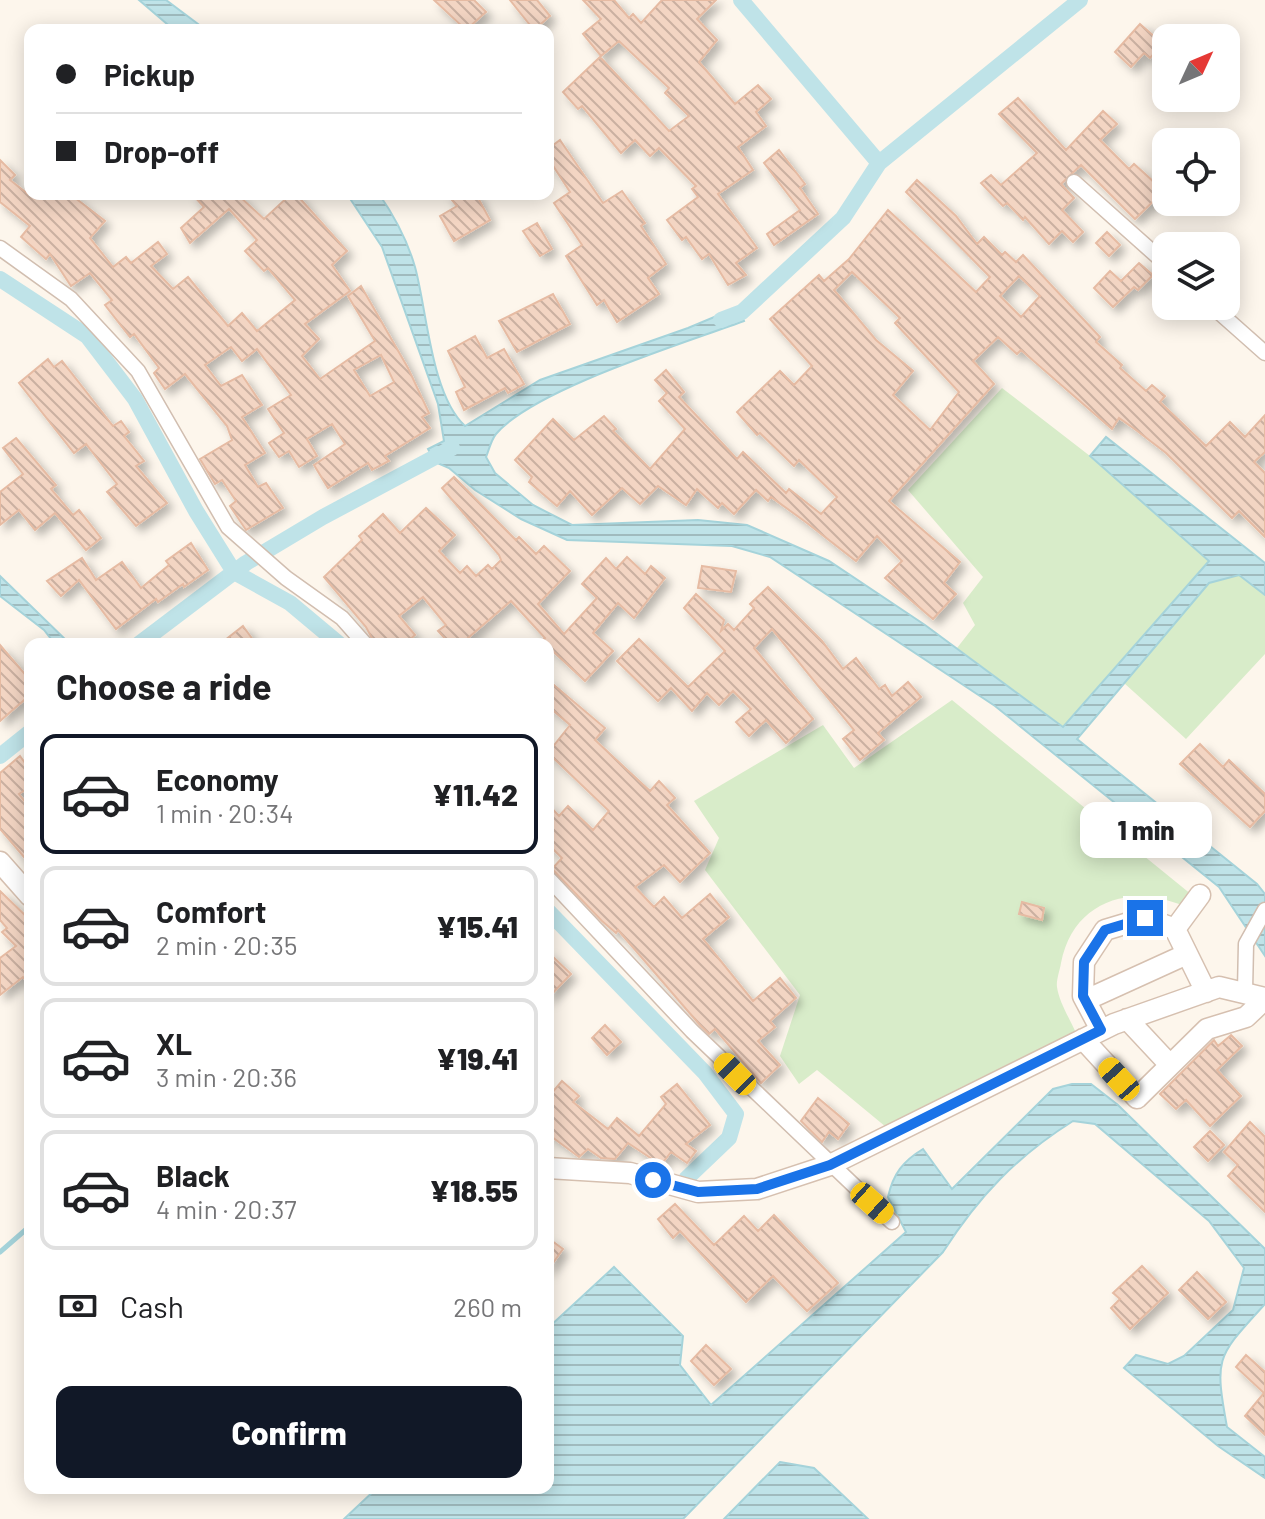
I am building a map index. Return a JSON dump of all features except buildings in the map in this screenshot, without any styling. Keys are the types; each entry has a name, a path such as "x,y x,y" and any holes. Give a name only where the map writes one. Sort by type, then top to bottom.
{"street":[{"path":"1074,182 1152,252"},
{"path":"0,248 71,299 138,371 228,527 286,578 342,618 360,638"},
{"path":"1228,320 1265,353"},
{"path":"0,862 24,889"},
{"path":"554,884 692,1031 892,1222"},
{"path":"1175,929 1200,895"},
{"path":"1245,991 1246,944 1265,910"},
{"path":"554,1168 630,1173 698,1192 757,1189 830,1165 1092,1035 1127,1019 1206,992 1219,987 1265,998 1246,1017 1207,1029 1137,1098 1092,1035 1084,962 1105,930 1145,918 1175,929 1206,992"},
{"path":"1086,1000 1187,954"},
{"path":"1127,1019 1170,1065"}],"green space":[{"path":"1002,388 1090,456 1209,561 1063,727 957,648 975,625 963,603 983,577 908,490"},
{"path":"1239,575 1265,595 1265,654 1186,739 1124,683 1209,582"},
{"path":"952,700 1192,895 1184,906 1144,896 1107,903 1091,912 1078,925 1068,942 1057,981 1060,999 1076,1033 886,1127 817,1070 799,1084 780,1056 800,995 705,870 719,838 694,801 823,725 854,768"}],"water":[{"path":"139,0 166,0 198,24 167,24"},
{"path":"351,200 383,200 400,229 415,267 437,373 454,412 465,426 540,380 688,328 738,307 744,321 576,384 515,417 496,434 490,445 486,457 495,473 533,505 572,525 698,520 747,525 829,561 925,625 1063,727 1209,561 1090,456 1106,437 1265,563 1265,595 1239,575 1209,583 1077,739 1257,884 1265,894 1265,956 1219,887 995,706 770,557 732,546 567,540 521,519 475,490 449,468 435,462 428,449 444,441 438,404 382,247"},
{"path":"0,576 64,638 50,638 0,596"},
{"path":"1072,1084 1091,1084 1118,1105 1265,1249 1265,1304 1228,1347 1223,1359 1221,1385 1227,1427 1265,1457 1265,1478 1218,1446 1124,1368 1136,1355 1168,1364 1184,1356 1233,1310 1244,1268 1209,1221 1095,1124 1073,1121 1000,1179 970,1213 943,1252 683,1519 344,1519 371,1494 554,1494 554,1322 614,1267 683,1336 680,1365 711,1405 906,1232 888,1197 896,1175 910,1158 923,1149 952,1189 1053,1089"},
{"path":"780,1462 814,1468 868,1519 724,1519"}],"waterway":[{"path":"741,0 879,163 1080,0"},
{"path":"721,320 742,312 843,218 879,163"},
{"path":"0,279 87,336 135,399 196,511 234,572 290,603 332,638"},
{"path":"147,638 246,563 323,517 452,448"},
{"path":"0,756 24,737"},
{"path":"554,917 705,1073 736,1114 729,1138 686,1179"},
{"path":"0,1252 24,1231"}],"route":[{"path":"653,1180 698,1192 757,1189 830,1165 1101,1030 1083,996 1084,962 1105,930 1145,918"}]}
